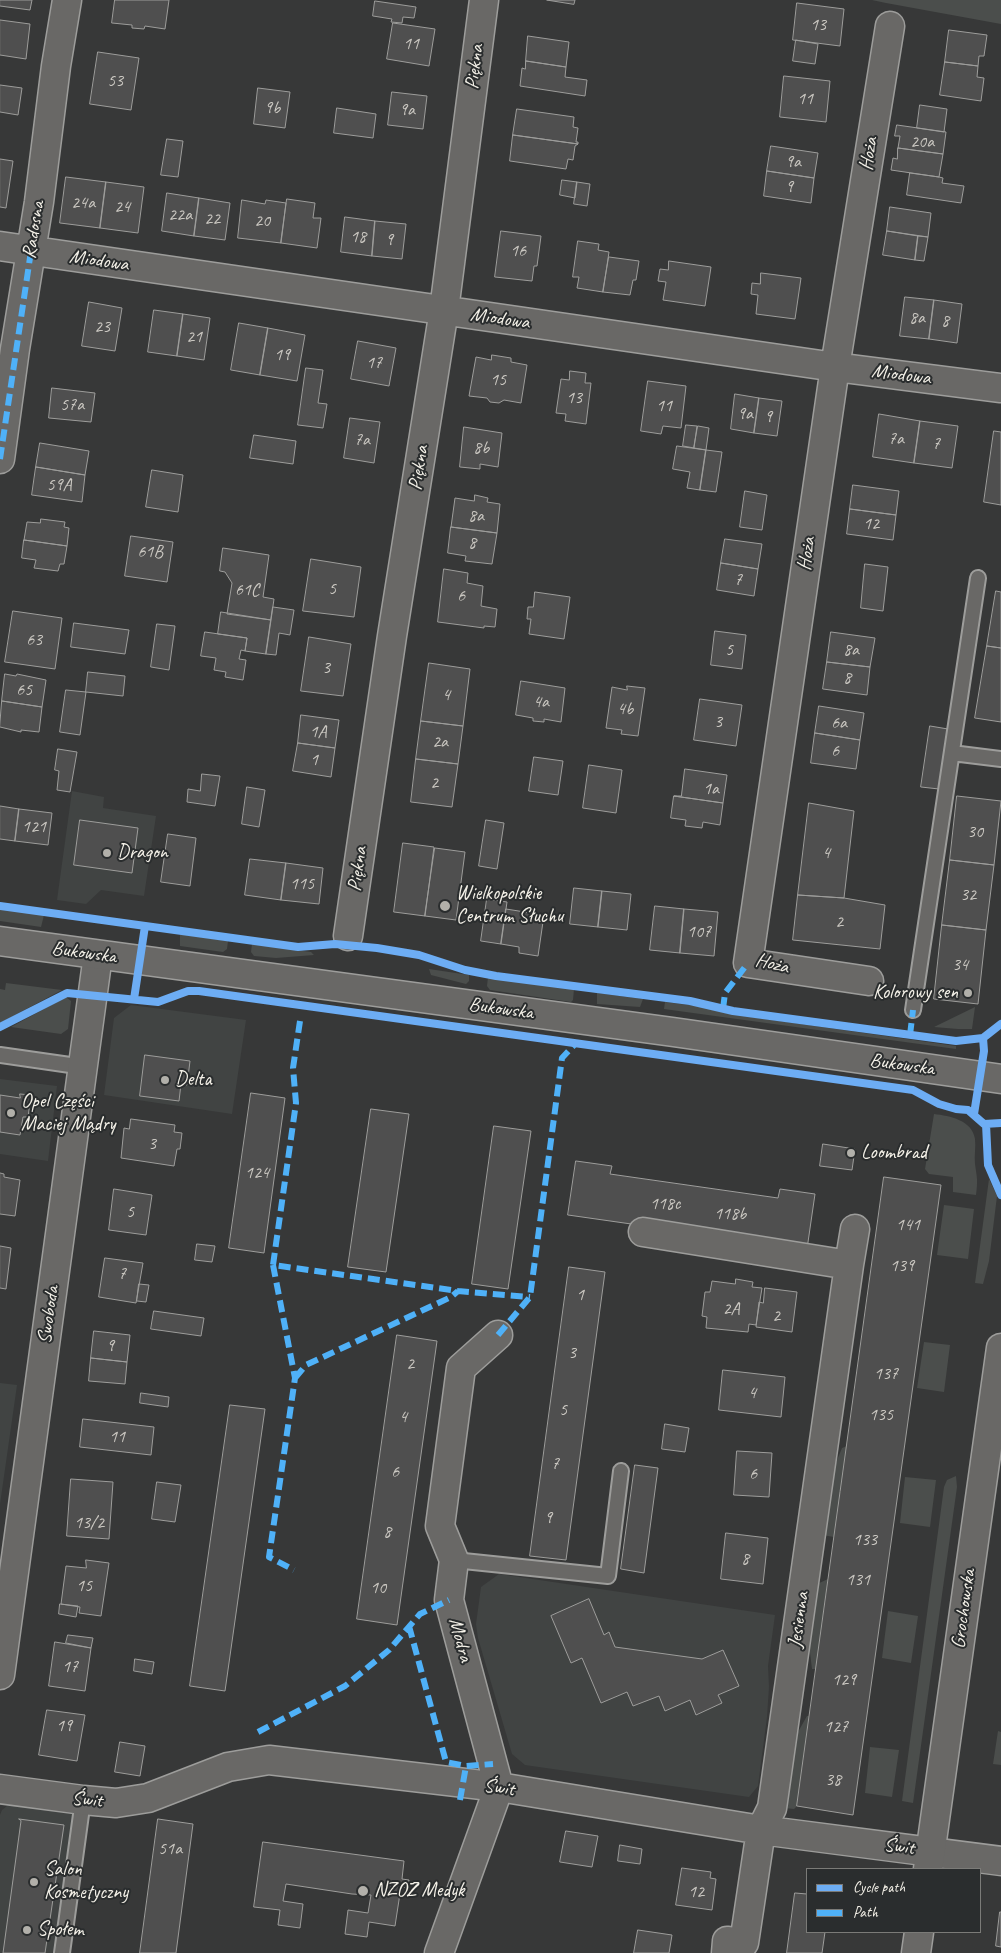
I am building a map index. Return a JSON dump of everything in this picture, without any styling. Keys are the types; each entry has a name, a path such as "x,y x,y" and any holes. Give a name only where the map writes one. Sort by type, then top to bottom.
{"street":[{"name":"Radosna","path":"0,459 67,0"},
{"name":"Piękna","path":"348,936 392,636 444,310 484,0"},
{"name":"Hoża","path":"869,981 748,963 835,367 890,26"},
{"name":"Miodowa","path":"0,246 835,367 1001,388"},
{"name":"Bukowska","path":"0,941 673,1032 1001,1079"},
{"name":"Swoboda","path":"0,1675 98,955"},
{"name":"Jesienna","path":"726,1953 727,1941 744,1943 761,1830 772,1808 855,1229"},
{"path":"643,1232 849,1265"},
{"name":"Modra","path":"498,1335 461,1368 440,1526 454,1560 449,1600 499,1788"},
{"name":"Grochowska","path":"929,1860 1001,1348"},
{"name":"Świt","path":"0,1789 116,1803 148,1798 228,1767 269,1760 499,1788 761,1830 929,1860 1001,1861"},
{"path":"439,1953 499,1788"},
{"path":"916,1953 919,1933"}],"lane":[{"path":"913,1010 978,578"},
{"path":"952,753 1001,759"},
{"path":"0,1055 84,1067"},
{"path":"454,1560 608,1576 621,1471"},
{"path":"62,1953 83,1800"}],"shaded area":[{"path":"872,0 1001,0 1001,24 886,3"},
{"name":"Dragon","path":"72,791 104,797 103,808 156,816 144,896 101,890 86,904 57,900"},
{"path":"0,909 44,915 41,927 0,921"},
{"path":"180,934 228,941 227,949 223,952 180,946"},
{"path":"252,944 311,952 314,955 276,958 254,956 251,952"},
{"path":"429,969 469,975 469,981 466,984 431,975"},
{"path":"488,977 574,989 573,1000 571,1002 490,990 487,986"},
{"path":"6,983 62,990 0,1023 0,989 5,990"},
{"path":"597,993 643,999 640,1007 597,1004"},
{"path":"66,997 71,1001 68,1029 61,1034 11,1027"},
{"path":"665,1002 697,1006 730,1014 956,1046 956,1049 664,1009"},
{"path":"131,1005 246,1020 232,1114 104,1095 114,1018"},
{"path":"975,1007 972,1029 934,1027"},
{"path":"0,1079 57,1086 48,1161 0,1154"},
{"path":"934,1114 959,1120 970,1127 975,1139 976,1195 953,1192 953,1177 929,1174 925,1169"},
{"path":"989,1179 997,1196 989,1261 983,1284 975,1283"},
{"path":"944,1205 974,1209 968,1259 937,1255"},
{"path":"924,1342 950,1345 944,1392 917,1388"},
{"path":"0,1383 17,1385 0,1504"},
{"path":"847,1446 834,1537 822,1535 829,1480 842,1448"},
{"path":"956,1476 957,1487 913,1803 902,1801 944,1487 947,1480"},
{"path":"905,1477 936,1480 930,1527 900,1523"},
{"path":"499,1574 775,1615 768,1666 767,1717 758,1786 749,1797 525,1765 512,1754 478,1638 476,1624 481,1587"},
{"path":"828,1579 816,1669 812,1669 808,1636 815,1585"},
{"path":"888,1611 918,1616 911,1663 882,1658"},
{"path":"807,1716 809,1716 797,1806 794,1809 784,1808 794,1739"},
{"path":"998,1731 1001,1732 1001,1765 993,1764"},
{"path":"870,1747 899,1750 892,1797 865,1793"},
{"path":"12,1802 76,1809 56,1953 0,1953 0,1815 2,1810"}],"building":[{"path":"0,0 32,0 30,10 0,6"},
{"path":"115,0 169,0 165,29 145,26 144,29 132,28 132,25 112,23"},
{"path":"547,0 575,0 574,4"},
{"path":"375,1 416,7 414,18 403,17 402,23 391,22 392,19 373,16"},
{"path":"797,3 844,9 840,46 793,40"},
{"path":"0,20 30,24 26,59 0,55"},
{"path":"393,23 435,29 429,66 387,59"},
{"path":"949,30 987,35 984,56 979,56 978,66 945,62"},
{"path":"528,36 569,42 566,67 526,61"},
{"path":"796,40 818,44 815,64 793,61"},
{"path":"98,52 139,58 131,110 90,104"},
{"path":"526,61 566,67 565,77 587,80 585,96 520,86 522,68 525,69"},
{"path":"945,62 978,66 977,77 984,78 981,101 940,95"},
{"path":"784,76 830,81 826,122 780,117"},
{"path":"0,85 22,88 18,115 0,112"},
{"path":"258,88 290,92 285,128 254,124"},
{"path":"392,92 427,96 423,129 388,125"},
{"path":"920,105 947,109 944,132 917,128"},
{"path":"337,108 376,114 373,138 334,133"},
{"path":"517,109 574,117 573,127 578,128 576,142 578,144 513,135"},
{"path":"897,125 946,132 943,154 898,148 900,136 895,136"},
{"path":"513,135 578,144 575,146 573,160 568,159 566,169 510,161"},
{"path":"167,139 183,141 178,177 161,175"},
{"path":"771,146 818,153 814,178 767,171"},
{"path":"898,148 943,154 939,177 891,170 893,158 897,159"},
{"path":"0,159 13,161 6,208 0,207"},
{"path":"767,171 814,178 811,203 764,196"},
{"path":"910,173 939,177 943,178 942,183 964,186 961,203 907,195"},
{"path":"66,177 106,182 100,228 60,223"},
{"path":"562,180 577,182 575,198 560,195"},
{"path":"106,182 144,187 138,233 100,228"},
{"path":"577,182 590,184 587,206 574,204"},
{"path":"167,193 199,198 194,236 162,231"},
{"path":"199,198 230,203 225,240 194,236"},
{"path":"287,199 315,203 313,218 321,218 317,248 281,243"},
{"path":"242,200 265,204 266,200 286,203 281,243 238,238"},
{"path":"890,207 931,213 928,237 887,231"},
{"path":"345,217 375,221 372,256 341,252"},
{"path":"375,221 406,224 402,259 372,256"},
{"path":"501,231 541,236 537,266 534,266 532,281 495,277"},
{"path":"887,231 918,236 915,260 883,255"},
{"path":"918,236 928,237 924,261 915,260"},
{"path":"578,241 599,244 598,250 609,252 603,292 577,288 579,277 573,277"},
{"path":"609,257 639,261 636,280 633,280 630,295 603,292"},
{"path":"669,261 711,267 705,306 663,300 666,282 658,281 660,269 668,270"},
{"path":"761,273 801,278 795,319 756,314 758,295 751,294 752,283 760,284"},
{"path":"905,297 934,300 929,339 900,336"},
{"path":"934,300 962,304 957,343 929,339"},
{"path":"89,302 122,308 115,351 82,346"},
{"path":"154,310 183,314 177,356 148,352"},
{"path":"183,314 210,318 204,360 177,356"},
{"path":"239,323 268,328 260,375 231,370"},
{"path":"268,328 305,335 297,381 260,375"},
{"path":"358,341 396,348 389,386 351,379"},
{"path":"492,355 511,358 511,362 527,365 521,403 504,400 499,403 490,402 487,398 469,396 476,357 491,360"},
{"path":"306,368 323,370 318,403 327,404 323,428 298,425"},
{"path":"570,371 586,373 585,383 591,383 586,424 565,421 566,414 556,413 561,379 569,380"},
{"path":"648,381 686,386 681,428 663,426 661,434 641,431"},
{"path":"52,388 95,393 91,422 49,418"},
{"path":"735,394 759,398 754,433 731,429"},
{"path":"759,398 782,401 777,436 754,433"},
{"path":"879,414 920,421 914,463 873,457"},
{"path":"350,418 380,422 374,463 344,458"},
{"path":"920,421 958,426 952,468 914,463"},
{"path":"686,425 697,426 694,448 683,446"},
{"path":"698,426 709,428 706,450 694,448"},
{"path":"464,427 502,433 498,467 480,464 480,469 460,467"},
{"path":"994,431 1001,432 1001,505 984,502"},
{"path":"254,435 296,441 293,464 250,458"},
{"path":"40,443 89,451 85,475 36,467"},
{"path":"677,446 706,450 700,490 687,488 690,472 673,469"},
{"path":"706,450 722,452 716,492 700,490"},
{"path":"36,467 85,475 82,502 32,495"},
{"path":"152,470 183,475 178,512 146,507"},
{"path":"853,485 899,491 896,515 850,509"},
{"path":"745,491 767,495 762,530 740,527"},
{"path":"475,495 488,498 487,502 500,504 497,533 451,527 455,498 474,501"},
{"path":"850,509 896,515 893,540 847,534"},
{"path":"41,519 65,522 64,527 69,528 67,546 24,540 27,522 40,523"},
{"path":"451,527 497,533 492,564 465,561 466,556 448,553"},
{"path":"131,536 173,542 167,582 125,576"},
{"path":"725,539 762,544 758,569 721,563"},
{"path":"24,540 67,546 64,564 60,564 58,571 34,568 36,560 22,558"},
{"path":"223,548 269,555 263,597 274,599 271,620 227,614 232,583 225,572 220,571"},
{"path":"311,559 361,567 354,617 303,611"},
{"path":"721,563 758,569 754,596 717,590"},
{"path":"865,564 888,567 883,611 861,608"},
{"path":"444,569 468,573 467,583 483,586 481,606 497,609 495,627 484,626 484,628 438,622"},
{"path":"996,591 1001,592 1001,648 987,646"},
{"path":"535,592 570,597 564,639 529,634 531,619 527,619 528,607 533,607"},
{"path":"273,607 294,610 290,635 279,633 276,655 266,654"},
{"path":"13,611 62,618 55,669 5,662"},
{"path":"221,612 271,620 266,654 245,651 247,638 218,634"},
{"path":"74,623 129,630 125,654 71,647"},
{"path":"157,624 175,626 169,670 151,667"},
{"path":"715,631 746,635 742,669 711,665"},
{"path":"205,632 247,638 245,651 241,650 239,659 246,660 243,680 225,677 226,672 214,670 216,658 201,656"},
{"path":"831,632 875,638 870,667 827,662"},
{"path":"309,637 351,644 343,696 301,691"},
{"path":"987,646 1001,648 1001,722 975,718"},
{"path":"827,662 870,667 867,695 823,689"},
{"path":"429,663 470,669 463,726 421,721"},
{"path":"88,672 125,676 123,696 86,692"},
{"path":"5,674 16,676 17,674 46,680 42,707 2,701"},
{"path":"521,681 565,688 561,722 544,719 544,722 533,721 533,718 516,715"},
{"path":"627,686 645,688 638,736 621,734 622,730 606,728 612,687 627,690"},
{"path":"66,690 86,692 80,735 60,732"},
{"path":"700,699 742,705 736,746 694,740"},
{"path":"2,701 42,707 39,732 21,730 21,732 0,727"},
{"path":"819,706 864,713 860,740 815,733"},
{"path":"301,715 339,720 335,748 298,743"},
{"path":"421,721 463,726 458,764 416,759"},
{"path":"930,726 948,729 939,789 921,787"},
{"path":"815,733 860,740 856,769 811,763"},
{"path":"298,743 335,748 331,777 293,771"},
{"path":"58,749 77,752 70,792 57,790 59,771 55,770"},
{"path":"534,757 563,761 558,795 529,791"},
{"path":"416,759 458,764 452,807 411,802"},
{"path":"589,765 622,770 616,813 583,808"},
{"path":"685,769 727,775 723,803 674,796 681,796"},
{"path":"202,774 220,776 215,806 187,802 188,789 200,791"},
{"path":"247,787 265,790 259,827 242,824"},
{"path":"674,796 723,803 720,825 703,822 702,828 685,826 686,820 671,818"},
{"path":"957,796 1001,801 994,865 950,860"},
{"path":"809,803 854,811 844,898 798,895"},
{"path":"0,806 19,809 15,841 0,839"},
{"path":"19,809 52,813 48,845 15,841"},
{"path":"80,820 138,828 132,873 74,865"},
{"path":"486,820 504,823 497,869 479,866"},
{"path":"168,834 196,838 190,886 161,882"},
{"path":"403,843 434,847 425,916 394,912"},
{"path":"435,848 465,852 456,920 425,916"},
{"path":"250,859 286,863 281,900 245,895"},
{"path":"950,860 994,865 986,930 942,925"},
{"path":"286,863 323,868 319,904 281,900"},
{"path":"574,888 602,891 598,927 570,924"},
{"path":"602,891 631,894 627,930 598,927"},
{"path":"798,895 844,898 885,905 880,949 793,940"},
{"path":"487,899 507,902 501,944 481,941"},
{"path":"655,906 684,909 680,953 650,950"},
{"path":"506,909 544,915 538,956 519,953 519,947 501,944"},
{"path":"684,909 718,912 714,956 680,953"},
{"path":"942,925 986,930 978,1004 934,999"},
{"name":"Delta","path":"145,1055 190,1061 187,1085 181,1084 179,1101 140,1096"},
{"path":"251,1093 285,1098 264,1253 229,1248"},
{"path":"20,1094 31,1095 28,1117 23,1117 20,1135 0,1132 0,1095 20,1098"},
{"path":"371,1109 409,1114 386,1272 348,1267"},
{"path":"131,1119 175,1125 174,1132 182,1133 180,1149 177,1149 174,1166 121,1158 124,1128 129,1129"},
{"path":"494,1126 531,1131 508,1289 472,1284"},
{"path":"823,1144 855,1149 852,1170 820,1166"},
{"path":"576,1161 612,1166 610,1174 778,1198 780,1189 815,1194 807,1249 568,1215"},
{"path":"0,1173 4,1174 4,1177 20,1180 15,1216 0,1214"},
{"path":"884,1177 941,1185 853,1815 797,1806"},
{"path":"114,1189 152,1195 146,1235 109,1230"},
{"path":"197,1244 215,1246 212,1262 195,1260"},
{"path":"0,1246 11,1248 6,1289 0,1288"},
{"path":"105,1258 143,1263 136,1303 99,1297"},
{"path":"569,1267 605,1272 566,1560 530,1556"},
{"path":"736,1279 753,1282 752,1287 762,1288 756,1325 749,1324 748,1332 706,1328 707,1317 702,1316 705,1292 710,1292 712,1281 735,1284"},
{"path":"139,1284 149,1285 146,1302 137,1301"},
{"path":"765,1288 797,1292 792,1332 756,1327 759,1302 763,1303"},
{"path":"154,1311 204,1318 201,1336 151,1329"},
{"path":"94,1331 130,1335 127,1362 91,1358"},
{"path":"397,1335 437,1341 397,1625 357,1619"},
{"path":"91,1358 127,1362 125,1384 89,1381"},
{"path":"723,1370 785,1377 781,1417 719,1410"},
{"path":"141,1393 169,1397 168,1407 140,1403"},
{"path":"230,1405 265,1409 225,1691 190,1686"},
{"path":"83,1419 154,1427 151,1455 80,1447"},
{"path":"665,1424 689,1428 685,1452 662,1449"},
{"path":"737,1451 772,1453 769,1497 734,1495"},
{"path":"635,1465 658,1468 644,1573 621,1569"},
{"path":"71,1479 113,1482 109,1539 67,1536"},
{"path":"157,1482 181,1485 175,1522 152,1519"},
{"path":"726,1533 768,1538 763,1584 721,1579"},
{"path":"86,1560 109,1563 101,1616 79,1613 80,1607 61,1604 66,1566 86,1568"},
{"path":"589,1599 604,1635 609,1632 615,1647 702,1659 723,1650 739,1686 718,1695 722,1703 696,1715 690,1700 665,1711 659,1696 633,1706 627,1692 601,1703 582,1658 571,1663 551,1616"},
{"path":"60,1604 78,1606 76,1617 59,1614"},
{"path":"68,1635 93,1638 91,1648 66,1643"},
{"path":"55,1642 91,1648 85,1691 49,1686"},
{"path":"135,1659 154,1662 152,1674 134,1671"},
{"path":"47,1710 85,1715 77,1761 39,1755"},
{"path":"120,1742 145,1746 140,1776 115,1772"},
{"path":"19,1819 64,1825 45,1953 3,1953 21,1821"},
{"path":"158,1819 193,1824 176,1953 140,1953"},
{"path":"566,1831 598,1836 592,1867 560,1862"},
{"name":"NZOZ Medyk","path":"263,1842 404,1861 402,1879 409,1880 408,1888 401,1887 395,1926 369,1922 367,1937 345,1934 348,1910 368,1913 371,1895 286,1884 283,1901 303,1904 300,1928 278,1925 280,1910 254,1907"},
{"path":"620,1845 642,1849 640,1864 618,1861"},
{"path":"682,1868 711,1872 710,1878 716,1879 712,1910 676,1905"},
{"path":"795,1893 806,1894 806,1933 825,1933 822,1953 787,1953"},
{"path":"1001,1912 1001,1947 996,1946"},
{"path":"638,1930 672,1935 669,1953 634,1953"}],"marked path":[{"path":"0,459 31,251"},
{"path":"723,1009 725,993 748,963"},
{"path":"910,1035 913,1010"},
{"path":"300,1021 293,1068 296,1103 273,1265 458,1291 530,1297"},
{"path":"498,1335 530,1297 562,1058 576,1043"},
{"path":"273,1265 295,1378 269,1557 294,1570"},
{"path":"295,1378 306,1365 451,1297 458,1291"},
{"path":"258,1732 345,1686 389,1650 420,1614 449,1600"},
{"path":"409,1626 446,1762 466,1766 493,1764"},
{"path":"460,1800 466,1766"}],"cycle path":[{"path":"0,906 298,947 335,944 377,948 419,955 465,970 496,976 690,1001 733,1011 956,1041 983,1038 1001,1024"},
{"path":"134,999 145,926"},
{"path":"0,1027 67,993 158,1002 188,991 199,991 913,1090 939,1104 968,1110 984,1124 1001,1123"},
{"path":"974,1114 984,1051 983,1038"},
{"path":"986,1124 988,1165 1001,1195"}],"place":[{"name":"Dragon","path":"107,853"},
{"name":"Wielkopolskie Centrum Słuchu","path":"445,906"},
{"name":"Kolorowy sen","path":"968,993"},
{"name":"Delta","path":"165,1080"},
{"name":"Opel Części Maciej Mądry","path":"11,1113"},
{"name":"Loombrad","path":"851,1153"},
{"name":"Salon Kosmetyczny","path":"34,1882"},
{"name":"NZOZ Medyk","path":"363,1891"},
{"name":"Społem","path":"27,1930"}]}
